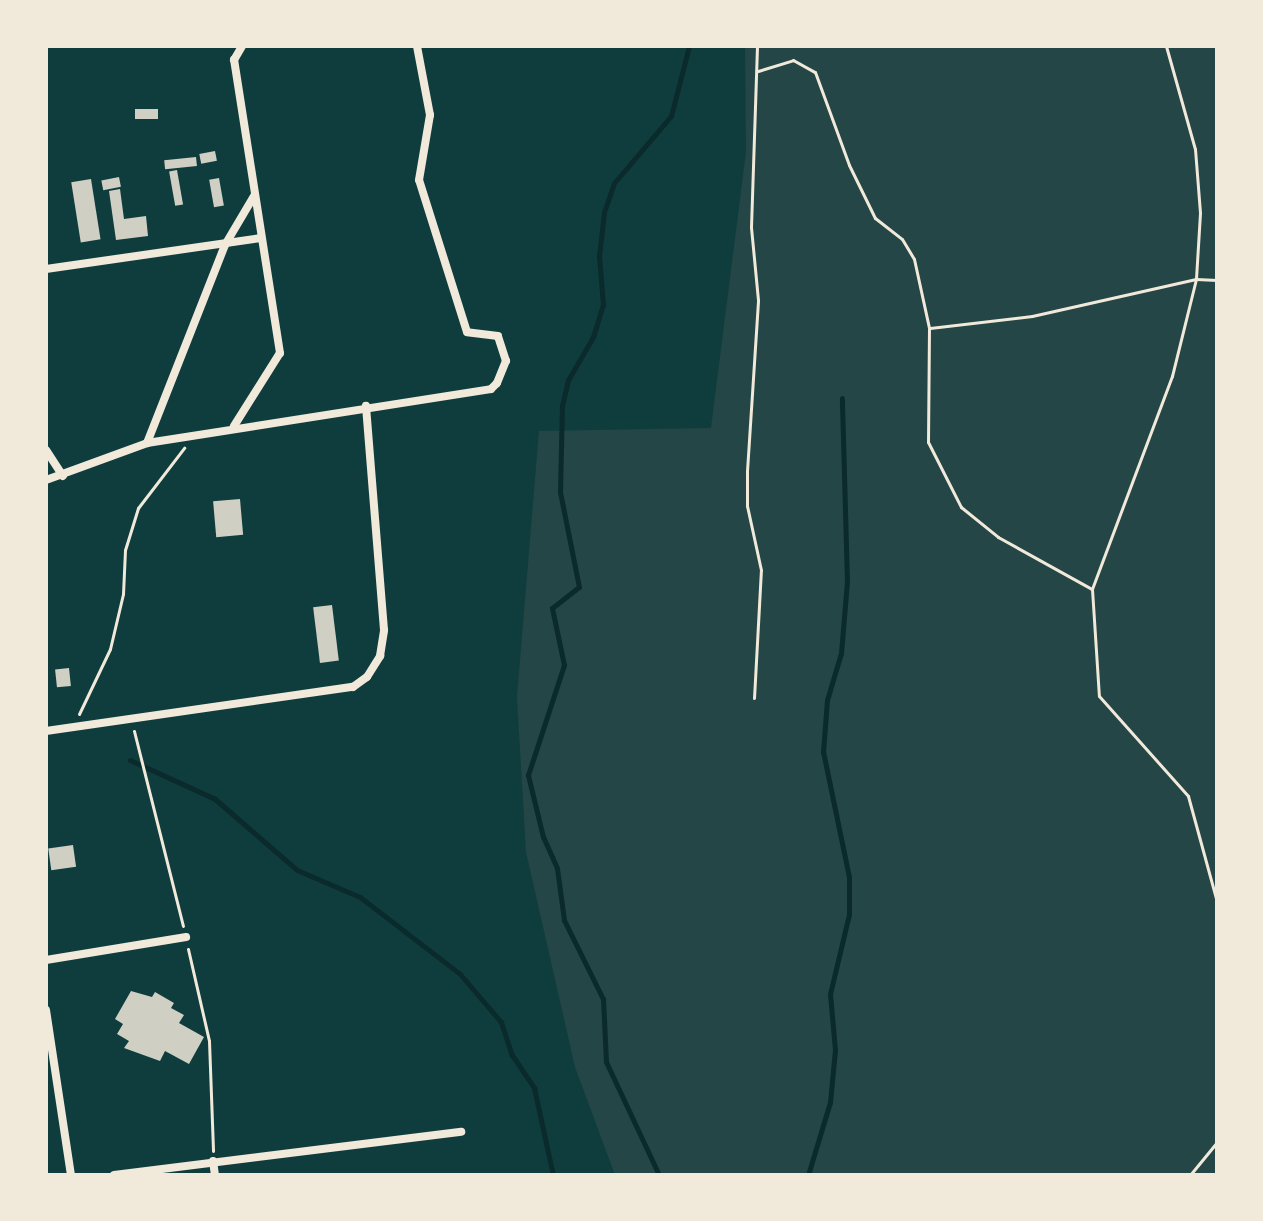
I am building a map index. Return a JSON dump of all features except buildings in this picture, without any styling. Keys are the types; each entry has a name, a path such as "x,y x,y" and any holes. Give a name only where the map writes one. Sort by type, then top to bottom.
{"street":[{"path":"234,426 280,353 234,60 242,46"},
{"path":"46,480 147,443 234,426 491,389 506,361 498,336 467,332 419,180 430,115 417,46"},
{"path":"147,443 225,245 254,196"},
{"path":"46,269 261,238"},
{"path":"46,731 353,687 367,677 380,656 384,630 366,406"},
{"path":"46,450 63,476"},
{"path":"46,960 186,937"},
{"path":"46,1010 71,1175"},
{"path":"114,1175 461,1132"},
{"path":"213,1161 215,1175"}],"path":[{"path":"754,698 761,570 747,506 747,471 758,300 751,227 757,46"},
{"path":"1166,46 1195,149 1200,213 1196,279 1172,376 1092,589 1099,696 1188,796 1217,902"},
{"path":"758,71 793,60 815,72 849,165 875,218 902,239 914,259 929,328 928,442 961,507 998,537 1092,589"},
{"path":"929,328 1032,316 1196,279 1217,280"},
{"path":"72,728 110,649 123,594 125,550 138,508 194,436"},
{"path":"1217,1046 1217,1084"},
{"path":"1190,1175 1217,1142"}],"shaded area":[{"path":"745,46 1217,46 1217,1175 615,1175 575,1067 526,852 517,697 539,431 711,428 746,152"}],"waterway":[{"path":"659,1175 606,1062 603,999 564,920 557,868 543,837 528,775 564,665 552,608 579,587 560,492 562,406 568,380 593,337 603,305 599,256 604,212 614,183 671,116 689,46"},
{"path":"808,1175 830,1102 835,1050 830,994 849,914 849,877 823,752 827,700 841,653 847,582 842,398"},
{"path":"130,760 215,799 297,870 360,897 460,974 501,1022 512,1055 534,1088 553,1175"}]}
